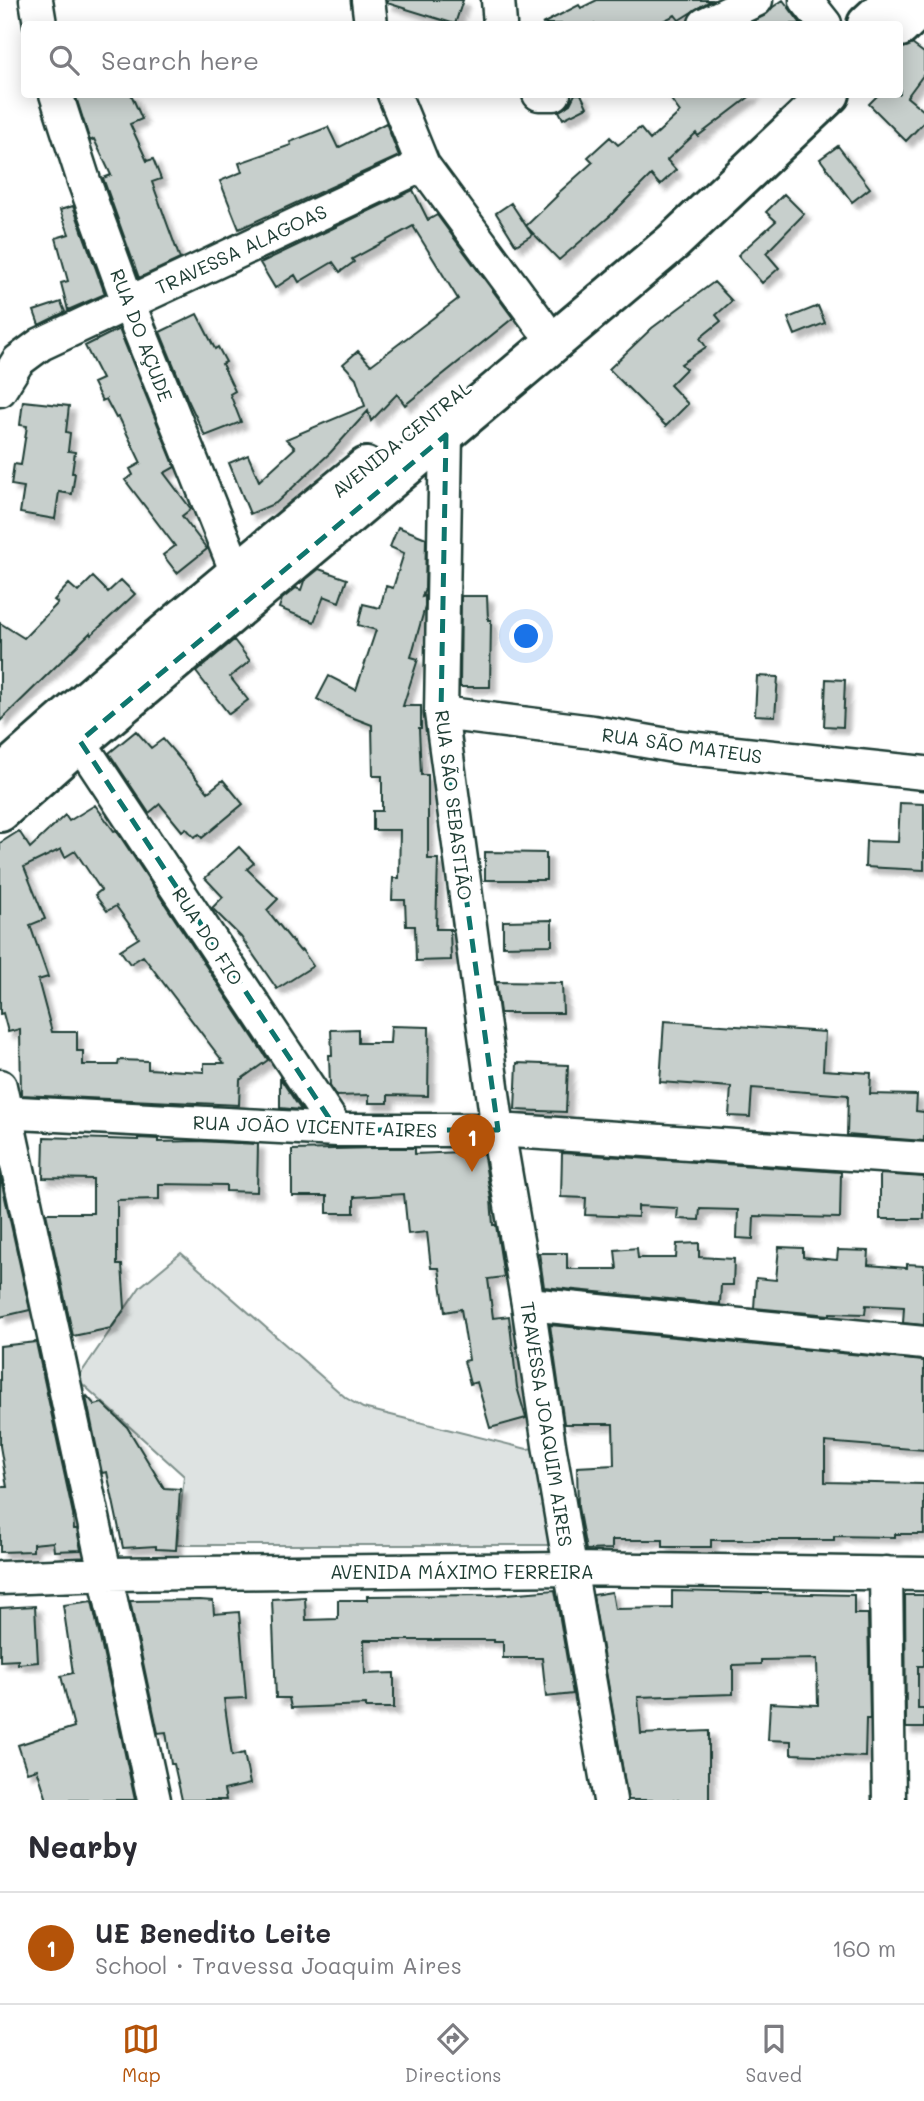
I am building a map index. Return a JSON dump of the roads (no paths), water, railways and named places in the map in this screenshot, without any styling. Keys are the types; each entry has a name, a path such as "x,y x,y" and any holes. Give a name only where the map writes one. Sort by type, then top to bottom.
{"main road":[{"path":"870,21 893,0"},
{"path":"903,24 924,4"},
{"name":"AVENIDA CENTRAL","path":"0,777 72,730 237,573 541,325 745,146 792,98"},
{"path":"0,812 72,730 446,435 673,243 826,98"}],"street":[{"path":"36,0 40,21"},
{"path":"368,0 372,21"},
{"path":"498,0 500,21"},
{"path":"712,21 757,0"},
{"path":"806,0 823,21"},
{"name":"RUA DO AÇUDE","path":"57,98 128,302 237,573"},
{"path":"396,98 423,165 541,325"},
{"name":"TRAVESSA ALAGOAS","path":"0,390 10,370 26,353 128,302 423,165"},
{"name":"RUA SÃO SEBASTIÃO","path":"446,435 440,713 498,1130"},
{"name":"RUA SÃO MATEUS","path":"440,713 730,753 924,773"},
{"name":"RUA DO FIO","path":"72,730 337,1130"},
{"path":"2,1104 155,1800"},
{"name":"RUA JOÃO VICENTE AIRES","path":"2,1104 337,1130 498,1130 924,1159"},
{"name":"TRAVESSA JOAQUIM AIRES","path":"498,1130 610,1800"},
{"path":"528,1304 924,1343"},
{"name":"AVENIDA MÁXIMO FERREIRA","path":"0,1578 107,1574 570,1569 924,1574"},
{"path":"886,1573 889,1800"}],"place":[{"name":"UE Benedito Leite","path":"472,1172"}]}
